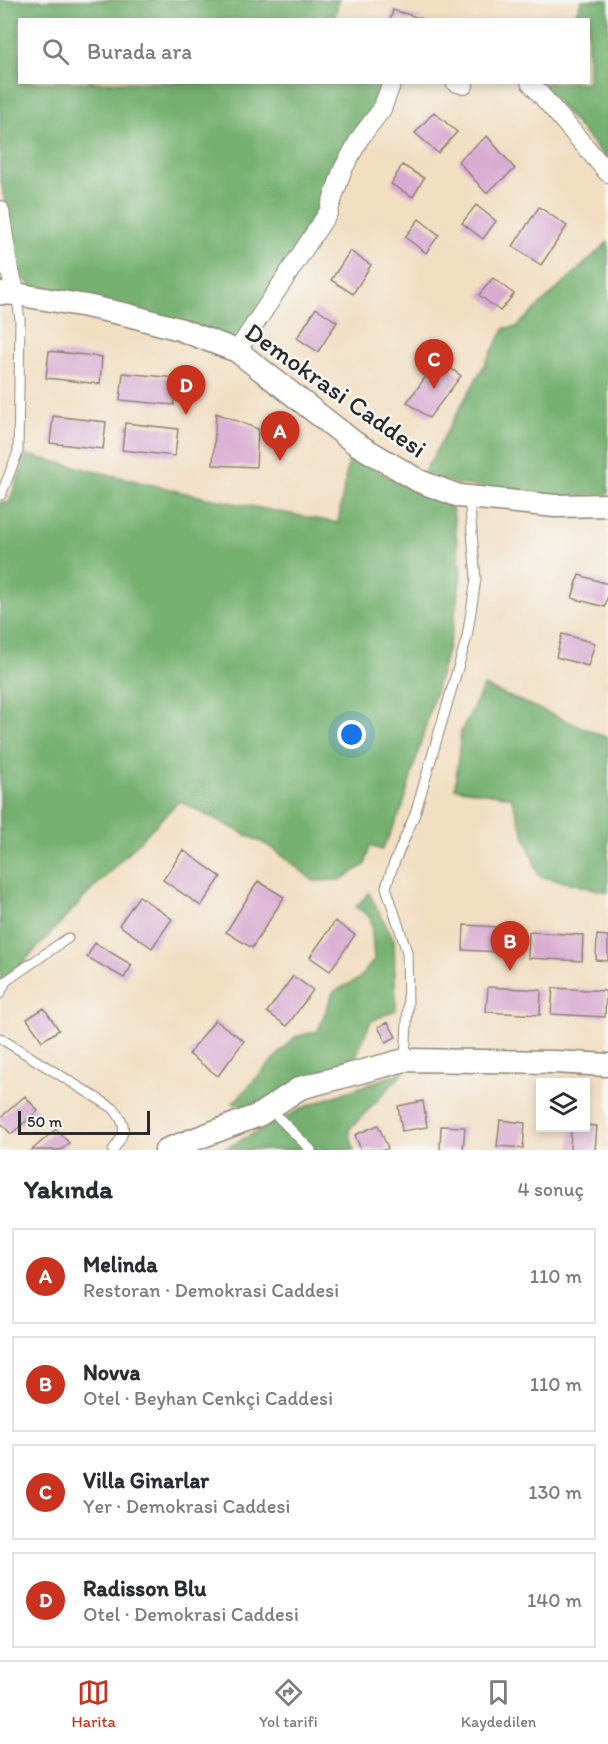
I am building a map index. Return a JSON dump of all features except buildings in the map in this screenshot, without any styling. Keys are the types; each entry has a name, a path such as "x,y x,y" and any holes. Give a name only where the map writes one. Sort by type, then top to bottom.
{"street":[{"path":"237,351 328,213 342,171 360,138 382,109 391,84"},
{"path":"532,84 608,173"},
{"path":"0,210 8,264 8,293"},
{"name":"Demokrasi Caddesi","path":"8,293 128,315 179,329 237,351 355,443 382,461 419,481 459,496 555,506 608,505"},
{"path":"166,1150 259,1115 300,1088 405,1060 608,1065"}],"lane":[{"path":"1,495 18,452 20,319 8,293"},
{"path":"405,1060 408,1005 407,952 386,887 415,814 467,637 476,579 469,497"},
{"path":"0,994 6,981 68,938"},
{"path":"0,1038 113,1108 121,1117 124,1127 122,1138 113,1150"},
{"path":"270,1108 310,1150"}],"green space":[{"path":"0,0 339,0 334,18 18,18 18,84 380,84 381,86 375,107 322,211 239,335 229,339 33,287 18,273 15,264 0,174"},
{"path":"582,0 608,0 608,161 542,84 590,84 590,18 573,18"},
{"path":"608,242 608,494 557,496 456,484 424,472 505,328 516,327"},
{"path":"350,452 416,492 442,500 453,510 461,574 452,633 402,809 382,850 370,846 365,865 340,880 314,881 271,847 179,801 0,987 0,502 9,503 27,455 207,498 338,523"},
{"path":"484,686 608,738 608,892 539,876 511,797 455,788 461,732"},
{"path":"369,893 394,940 396,1010 371,1021 356,1056 250,1108 233,1103 295,1037 318,1031 333,992 359,979 374,960 371,918 356,907"},
{"path":"405,1071 349,1130 354,1150 222,1150 307,1106"}],"place":[{"name":"Villa Ginarlar","path":"434,389"},
{"name":"Radisson Blu","path":"186,415"},
{"name":"Melinda","path":"280,461"},
{"name":"Novva","path":"510,971"}]}
